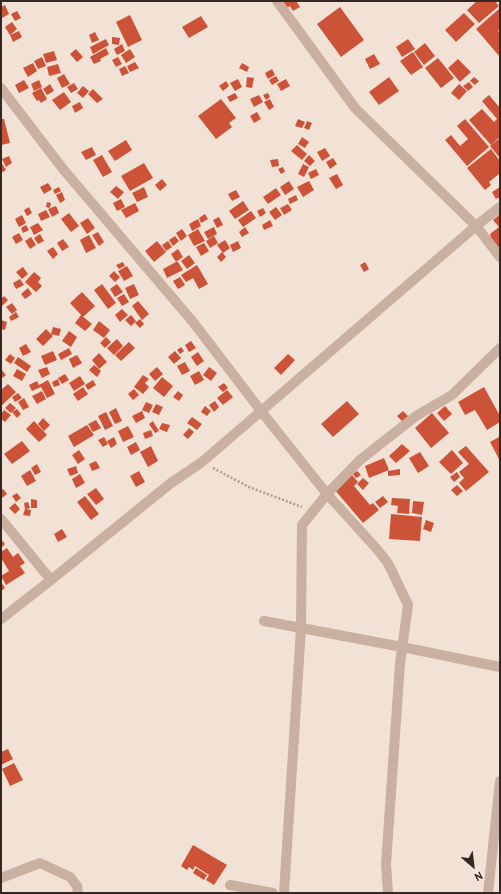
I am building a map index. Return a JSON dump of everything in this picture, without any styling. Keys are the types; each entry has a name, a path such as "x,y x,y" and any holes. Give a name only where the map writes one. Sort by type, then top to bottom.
{"street":[{"path":"277,1 356,108 476,226 500,257"},
{"path":"1,88 63,169 193,322 327,494 388,563 408,605 400,664 386,864 388,893"},
{"path":"1,619 171,483 202,462 500,207"},
{"path":"284,893 301,628 302,525 327,494 360,460 416,416 452,395 500,348"},
{"path":"1,519 51,580"},
{"path":"264,621 402,647 500,668"},
{"path":"488,893 500,780"},
{"path":"1,878 40,863 70,877 77,886 78,893"},
{"path":"230,886 273,893"}],"path":[{"path":"202,462 249,487 314,511"}],"building":[{"path":"282,1 296,1 300,7 293,11 290,6 287,8"},
{"path":"477,1 495,1 499,6 479,23 467,10"},
{"path":"5,5 9,14 2,18 1,7"},
{"path":"340,7 364,40 341,57 317,24"},
{"path":"500,8 500,29 498,31 500,33 500,57 476,29"},
{"path":"17,11 21,18 15,21 11,14"},
{"path":"464,13 475,24 456,42 445,30"},
{"path":"130,15 142,40 128,47 116,22"},
{"path":"201,16 208,27 189,38 182,27"},
{"path":"12,22 17,29 10,35 5,27"},
{"path":"19,31 22,37 13,42 10,35"},
{"path":"95,32 99,40 92,43 89,35"},
{"path":"112,37 120,38 119,45 112,44"},
{"path":"106,39 109,45 93,54 90,47"},
{"path":"408,39 415,49 402,57 396,47"},
{"path":"425,43 435,56 424,65 414,52"},
{"path":"122,44 125,51 117,55 114,49"},
{"path":"106,48 109,54 100,59 101,61 94,64 90,57"},
{"path":"76,49 83,57 77,62 70,54"},
{"path":"130,49 135,57 126,63 121,55"},
{"path":"54,51 57,60 46,63 43,54"},
{"path":"413,52 423,67 411,75 400,61"},
{"path":"374,54 380,64 370,69 365,59"},
{"path":"42,57 46,66 38,69 34,61"},
{"path":"118,57 122,64 116,67 112,60"},
{"path":"438,58 454,78 441,88 425,68"},
{"path":"458,59 471,72 460,82 448,68"},
{"path":"135,62 139,68 130,72 127,66"},
{"path":"33,63 37,71 28,77 23,68"},
{"path":"242,63 249,67 247,72 239,68"},
{"path":"58,64 61,73 49,76 47,67"},
{"path":"125,66 129,73 122,76 119,69"},
{"path":"272,69 275,75 268,79 265,73"},
{"path":"64,74 70,84 62,88 57,78"},
{"path":"276,76 279,81 272,85 269,80"},
{"path":"247,77 254,78 252,88 246,87"},
{"path":"389,77 399,91 379,105 369,92"},
{"path":"474,77 479,81 475,85 470,81"},
{"path":"238,79 242,87 235,91 230,83"},
{"path":"286,79 290,86 281,91 277,84"},
{"path":"24,80 29,88 19,93 15,85"},
{"path":"39,80 42,87 34,91 31,84"},
{"path":"226,81 229,86 223,91 219,86"},
{"path":"469,82 473,87 468,91 463,86"},
{"path":"74,83 78,89 71,93 67,87"},
{"path":"50,84 54,91 47,95 43,89"},
{"path":"459,84 467,91 459,100 451,93"},
{"path":"83,86 89,91 83,98 77,93"},
{"path":"41,88 47,99 41,103 39,100 37,101 32,93"},
{"path":"93,89 103,99 97,103 88,94"},
{"path":"64,92 71,102 60,110 52,100"},
{"path":"235,93 238,98 230,102 227,97"},
{"path":"268,93 270,97 266,100 263,95"},
{"path":"259,95 263,102 254,107 250,99"},
{"path":"489,95 500,108 500,137 491,145 469,120 482,109 494,122 497,119 482,101"},
{"path":"221,99 236,118 229,123 232,127 216,139 198,116"},
{"path":"270,99 274,107 269,110 264,102"},
{"path":"80,102 83,108 75,113 72,106"},
{"path":"257,112 261,119 254,123 250,116"},
{"path":"1,119 4,119 10,143 1,145"},
{"path":"298,119 305,122 302,128 295,126"},
{"path":"465,119 489,147 467,166 445,140 451,135 460,146 468,139 457,126"},
{"path":"307,121 312,123 309,130 304,128"},
{"path":"302,137 309,142 305,148 298,144"},
{"path":"500,138 500,158 490,146"},
{"path":"126,140 132,150 115,161 108,151"},
{"path":"297,145 307,154 302,160 291,151"},
{"path":"92,147 96,155 86,160 81,152"},
{"path":"325,148 330,156 322,161 317,152"},
{"path":"491,149 500,161 500,175 499,174 489,182 491,185 485,190 467,168"},
{"path":"102,155 112,172 103,177 93,160"},
{"path":"309,155 315,161 310,166 304,161"},
{"path":"9,156 12,163 6,167 2,159"},
{"path":"333,158 337,164 330,169 326,162"},
{"path":"278,159 279,166 272,167 270,160"},
{"path":"1,162 6,170 1,173"},
{"path":"144,163 153,178 130,191 121,176"},
{"path":"303,164 309,167 304,177 298,174"},
{"path":"283,167 285,172 281,174 278,169"},
{"path":"316,169 319,175 311,179 308,173"},
{"path":"337,174 343,185 336,189 329,178"},
{"path":"162,179 167,185 160,191 155,185"},
{"path":"289,181 294,189 285,195 280,187"},
{"path":"309,181 314,190 303,197 297,187"},
{"path":"48,183 52,189 44,194 40,187"},
{"path":"116,186 124,192 118,199 110,192"},
{"path":"59,187 61,191 55,194 53,190"},
{"path":"144,187 148,197 137,202 132,193"},
{"path":"500,187 500,197 496,199 492,192"},
{"path":"276,188 281,195 268,204 263,197"},
{"path":"236,190 240,197 232,201 228,194"},
{"path":"62,192 65,200 60,203 56,195"},
{"path":"296,195 298,200 290,204 288,199"},
{"path":"121,199 125,207 117,211 113,203"},
{"path":"243,201 249,210 235,219 229,211"},
{"path":"47,202 51,203 50,208 46,207"},
{"path":"135,203 139,211 126,218 121,210"},
{"path":"288,204 292,210 284,215 280,208"},
{"path":"56,206 59,213 52,217 48,209"},
{"path":"29,207 32,213 27,216 24,210"},
{"path":"276,207 282,215 275,220 269,212"},
{"path":"263,208 266,213 260,217 257,211"},
{"path":"46,210 50,217 41,221 38,214"},
{"path":"251,211 256,218 243,227 238,220"},
{"path":"69,213 79,226 71,232 61,219"},
{"path":"205,214 208,219 201,223 199,218"},
{"path":"500,214 500,248 496,251 486,240 491,236 490,234 499,227 493,220"},
{"path":"22,215 26,223 19,227 15,219"},
{"path":"219,217 223,225 217,228 213,220"},
{"path":"88,218 95,228 87,234 80,223"},
{"path":"198,219 201,226 192,231 189,224"},
{"path":"270,220 273,226 264,230 262,225"},
{"path":"38,223 43,230 34,235 30,227"},
{"path":"26,225 29,230 23,233 21,228"},
{"path":"214,227 217,234 208,239 204,232"},
{"path":"245,227 249,233 242,237 239,232"},
{"path":"182,229 187,236 181,241 176,233"},
{"path":"198,229 205,241 194,246 188,235"},
{"path":"98,232 104,242 99,246 92,235"},
{"path":"19,233 23,240 16,244 12,237"},
{"path":"40,234 44,241 38,244 34,238"},
{"path":"89,235 96,248 86,253 80,240"},
{"path":"175,236 179,241 173,246 169,240"},
{"path":"214,236 218,243 210,248 206,241"},
{"path":"31,237 36,245 30,249 25,241"},
{"path":"63,239 69,247 62,251 57,243"},
{"path":"225,240 230,248 223,253 217,245"},
{"path":"157,241 166,252 154,262 145,251"},
{"path":"168,241 172,247 166,251 162,245"},
{"path":"238,241 241,248 233,252 230,245"},
{"path":"204,243 209,251 201,256 196,247"},
{"path":"53,247 58,254 53,259 47,251"},
{"path":"178,249 183,257 176,262 171,254"},
{"path":"222,252 226,257 221,262 217,257"},
{"path":"189,255 195,263 187,269 181,261"},
{"path":"123,262 125,266 119,269 116,265"},
{"path":"178,262 183,270 167,278 163,269"},
{"path":"365,262 369,269 364,272 360,265"},
{"path":"197,265 208,284 199,289 193,278 186,282 181,275"},
{"path":"127,266 133,276 124,281 118,271"},
{"path":"23,267 28,274 22,279 16,272"},
{"path":"114,271 120,277 115,282 109,276"},
{"path":"34,272 41,278 38,282 42,286 36,292 25,282"},
{"path":"180,277 185,285 178,289 173,281"},
{"path":"20,279 24,285 16,289 13,283"},
{"path":"102,284 116,303 108,309 94,290"},
{"path":"117,284 123,292 115,297 110,289"},
{"path":"134,284 139,295 130,299 125,288"},
{"path":"28,288 32,294 25,299 21,294"},
{"path":"82,292 95,306 83,317 70,303"},
{"path":"124,294 129,302 122,306 117,298"},
{"path":"4,296 8,300 2,306 1,299"},
{"path":"138,301 149,314 142,320 132,306"},
{"path":"12,303 17,310 12,314 6,307"},
{"path":"122,309 128,315 120,322 115,315"},
{"path":"16,312 19,317 11,321 9,317"},
{"path":"81,315 92,324 85,331 75,323"},
{"path":"131,315 136,321 131,326 125,320"},
{"path":"140,319 144,324 140,328 135,323"},
{"path":"1,320 7,322 5,330 1,329"},
{"path":"99,321 110,330 104,338 93,330"},
{"path":"53,327 61,329 59,336 51,334"},
{"path":"46,329 53,336 43,346 36,339"},
{"path":"69,331 77,337 71,347 62,341"},
{"path":"106,337 111,342 105,348 100,343"},
{"path":"117,339 123,346 114,355 107,348"},
{"path":"191,341 196,348 189,352 185,345"},
{"path":"129,342 135,348 121,361 115,355"},
{"path":"26,344 31,352 23,356 19,348"},
{"path":"181,347 184,351 180,354 177,350"},
{"path":"69,348 72,354 61,360 58,354"},
{"path":"53,351 57,360 45,365 41,356"},
{"path":"175,351 181,358 174,364 168,357"},
{"path":"198,352 204,361 197,366 191,357"},
{"path":"99,353 107,362 99,369 92,360"},
{"path":"10,354 15,358 11,364 5,360"},
{"path":"288,354 295,360 281,375 274,368"},
{"path":"77,355 82,363 73,368 69,359"},
{"path":"18,357 31,366 27,372 14,363"},
{"path":"185,362 190,371 182,375 177,366"},
{"path":"94,365 101,371 97,377 89,370"},
{"path":"47,367 50,374 42,378 38,370"},
{"path":"157,367 163,374 155,381 149,374"},
{"path":"209,367 217,373 211,381 203,375"},
{"path":"1,369 6,375 1,379"},
{"path":"17,369 26,374 22,381 13,376"},
{"path":"199,371 204,380 195,385 190,376"},
{"path":"65,374 69,380 62,384 58,378"},
{"path":"143,375 149,379 145,383 149,387 143,394 134,387"},
{"path":"80,376 85,384 74,391 69,383"},
{"path":"162,377 173,386 164,397 153,388"},
{"path":"58,379 60,385 54,387 52,382"},
{"path":"48,380 55,394 47,398 41,387 32,391 29,385 37,381 39,385"},
{"path":"93,380 96,385 88,390 85,385"},
{"path":"224,383 228,388 223,392 218,387"},
{"path":"8,384 16,392 1,406 1,390"},
{"path":"83,387 88,394 78,401 73,394"},
{"path":"484,387 500,416 500,422 487,430 475,410 465,415 458,402"},
{"path":"134,389 139,395 133,400 128,394"},
{"path":"227,390 233,397 223,405 217,398"},
{"path":"42,391 46,399 37,404 32,396"},
{"path":"178,391 183,395 179,401 173,397"},
{"path":"18,393 22,398 15,402 12,397"},
{"path":"24,398 29,407 23,410 18,402"},
{"path":"215,401 219,407 214,412 209,405"},
{"path":"347,401 359,414 333,437 321,424"},
{"path":"146,402 153,405 149,413 142,410"},
{"path":"10,403 16,408 11,413 5,408"},
{"path":"156,404 163,407 159,415 152,412"},
{"path":"205,406 211,411 207,416 201,412"},
{"path":"445,406 452,414 444,421 437,413"},
{"path":"116,408 122,421 115,424 109,412"},
{"path":"17,409 21,414 17,418 12,412"},
{"path":"4,410 11,415 5,422 1,419 1,414"},
{"path":"142,411 145,418 136,423 132,416"},
{"path":"403,411 409,417 404,423 397,416"},
{"path":"106,412 113,426 105,430 98,416"},
{"path":"432,413 449,433 431,448 415,428"},
{"path":"192,417 202,424 197,430 187,423"},
{"path":"43,418 50,425 44,431 38,424"},
{"path":"96,420 101,428 93,432 88,424"},
{"path":"34,421 47,435 39,442 26,429"},
{"path":"153,421 159,431 155,433 149,424"},
{"path":"162,423 170,425 167,432 159,429"},
{"path":"87,425 94,435 74,447 68,436"},
{"path":"128,426 134,437 123,442 118,431"},
{"path":"189,428 194,432 188,439 183,435"},
{"path":"151,430 153,436 145,439 143,433"},
{"path":"104,437 108,444 103,447 98,440"},
{"path":"114,437 117,444 111,448 107,441"},
{"path":"499,437 500,439 500,461 490,442"},
{"path":"22,441 30,451 12,464 4,454"},
{"path":"136,442 140,450 131,455 127,447"},
{"path":"402,444 410,451 396,463 389,456"},
{"path":"151,446 158,461 148,467 140,452"},
{"path":"466,446 489,472 466,491 459,483 464,478 459,472 469,464 458,452"},
{"path":"79,450 85,459 78,464 72,455"},
{"path":"452,450 463,463 451,474 439,462"},
{"path":"420,452 429,466 418,473 409,458"},
{"path":"384,458 389,470 369,478 365,466"},
{"path":"96,461 100,468 92,471 89,464"},
{"path":"37,464 41,472 35,475 31,468"},
{"path":"76,466 78,473 70,476 67,469"},
{"path":"400,469 400,475 388,476 388,471"},
{"path":"30,470 36,481 27,486 21,476"},
{"path":"139,471 145,482 136,487 130,476"},
{"path":"357,471 361,475 356,478 353,474"},
{"path":"457,472 460,477 454,482 450,477"},
{"path":"80,474 85,483 76,488 72,479"},
{"path":"352,475 358,482 354,486 370,505 373,503 379,510 363,523 334,489"},
{"path":"363,478 369,483 363,490 357,484"},
{"path":"457,485 463,491 457,496 451,490"},
{"path":"96,488 104,499 96,505 87,494"},
{"path":"3,489 7,494 1,499 1,490"},
{"path":"17,493 21,498 16,502 12,496"},
{"path":"85,496 99,514 91,520 77,502"},
{"path":"383,496 388,502 380,508 375,502"},
{"path":"392,498 410,499 409,514 397,513 398,506 391,505"},
{"path":"31,499 37,500 37,508 31,508"},
{"path":"413,501 424,502 422,515 412,513"},
{"path":"28,502 30,508 26,509 31,510 30,516 23,515 25,509 24,503"},
{"path":"15,503 20,509 15,514 9,508"},
{"path":"391,514 422,517 420,541 389,539"},
{"path":"426,520 434,523 431,532 423,529"},
{"path":"62,529 67,537 58,542 54,534"},
{"path":"1,539 5,544 1,548"},
{"path":"7,548 13,557 18,553 25,563 20,566 25,573 6,585 1,576 9,571 1,558 1,552"},
{"path":"1,582 5,588 1,591"},
{"path":"8,749 13,759 1,765 1,752"},
{"path":"14,763 23,780 10,786 2,769"},
{"path":"193,845 227,865 214,885 206,880 209,875 195,866 193,870 189,867 187,870 181,866"},
{"path":"196,868 207,875 204,880 193,873"}]}
